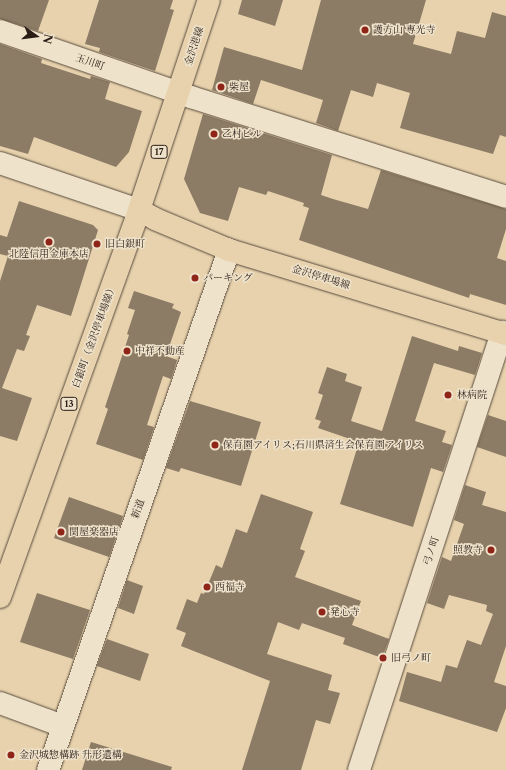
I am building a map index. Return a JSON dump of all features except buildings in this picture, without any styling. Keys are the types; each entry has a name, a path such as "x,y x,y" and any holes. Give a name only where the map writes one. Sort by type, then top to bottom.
{"main road":[{"name":"金沢港線","path":"179,93 209,0"},
{"name":"17","path":"139,210 179,93"},
{"name":"金沢停車場線","path":"139,210 154,219 229,250 504,333"},
{"name":"白銀町（金沢停車場線）","path":"0,597 139,210"}],"street":[{"name":"玉川町","path":"0,32 179,93 506,197"},
{"path":"0,163 139,210"},
{"name":"新道","path":"48,770 229,250"},
{"name":"弓ノ町","path":"359,770 504,333"},
{"path":"0,703 63,726"}],"place":[{"name":"護方山 専光寺","path":"365,30"},
{"name":"柴屋","path":"221,87"},
{"name":"乙村ビル","path":"214,134"},
{"name":"北陸信用金庫本店","path":"49,242"},
{"name":"旧白銀町","path":"97,244"},
{"name":"パーキング","path":"195,278"},
{"name":"中祥不動産","path":"127,351"},
{"name":"林病院","path":"448,395"},
{"name":"保育園アイリス;石川県済生会保育園アイリス","path":"215,445"},
{"name":"関屋楽器店","path":"61,532"},
{"name":"照教寺","path":"491,550"},
{"name":"西福寺","path":"207,587"},
{"name":"発心寺","path":"322,612"},
{"name":"旧弓ノ町","path":"383,658"},
{"name":"金沢城惣構跡 升形遺構","path":"11,755"}]}
